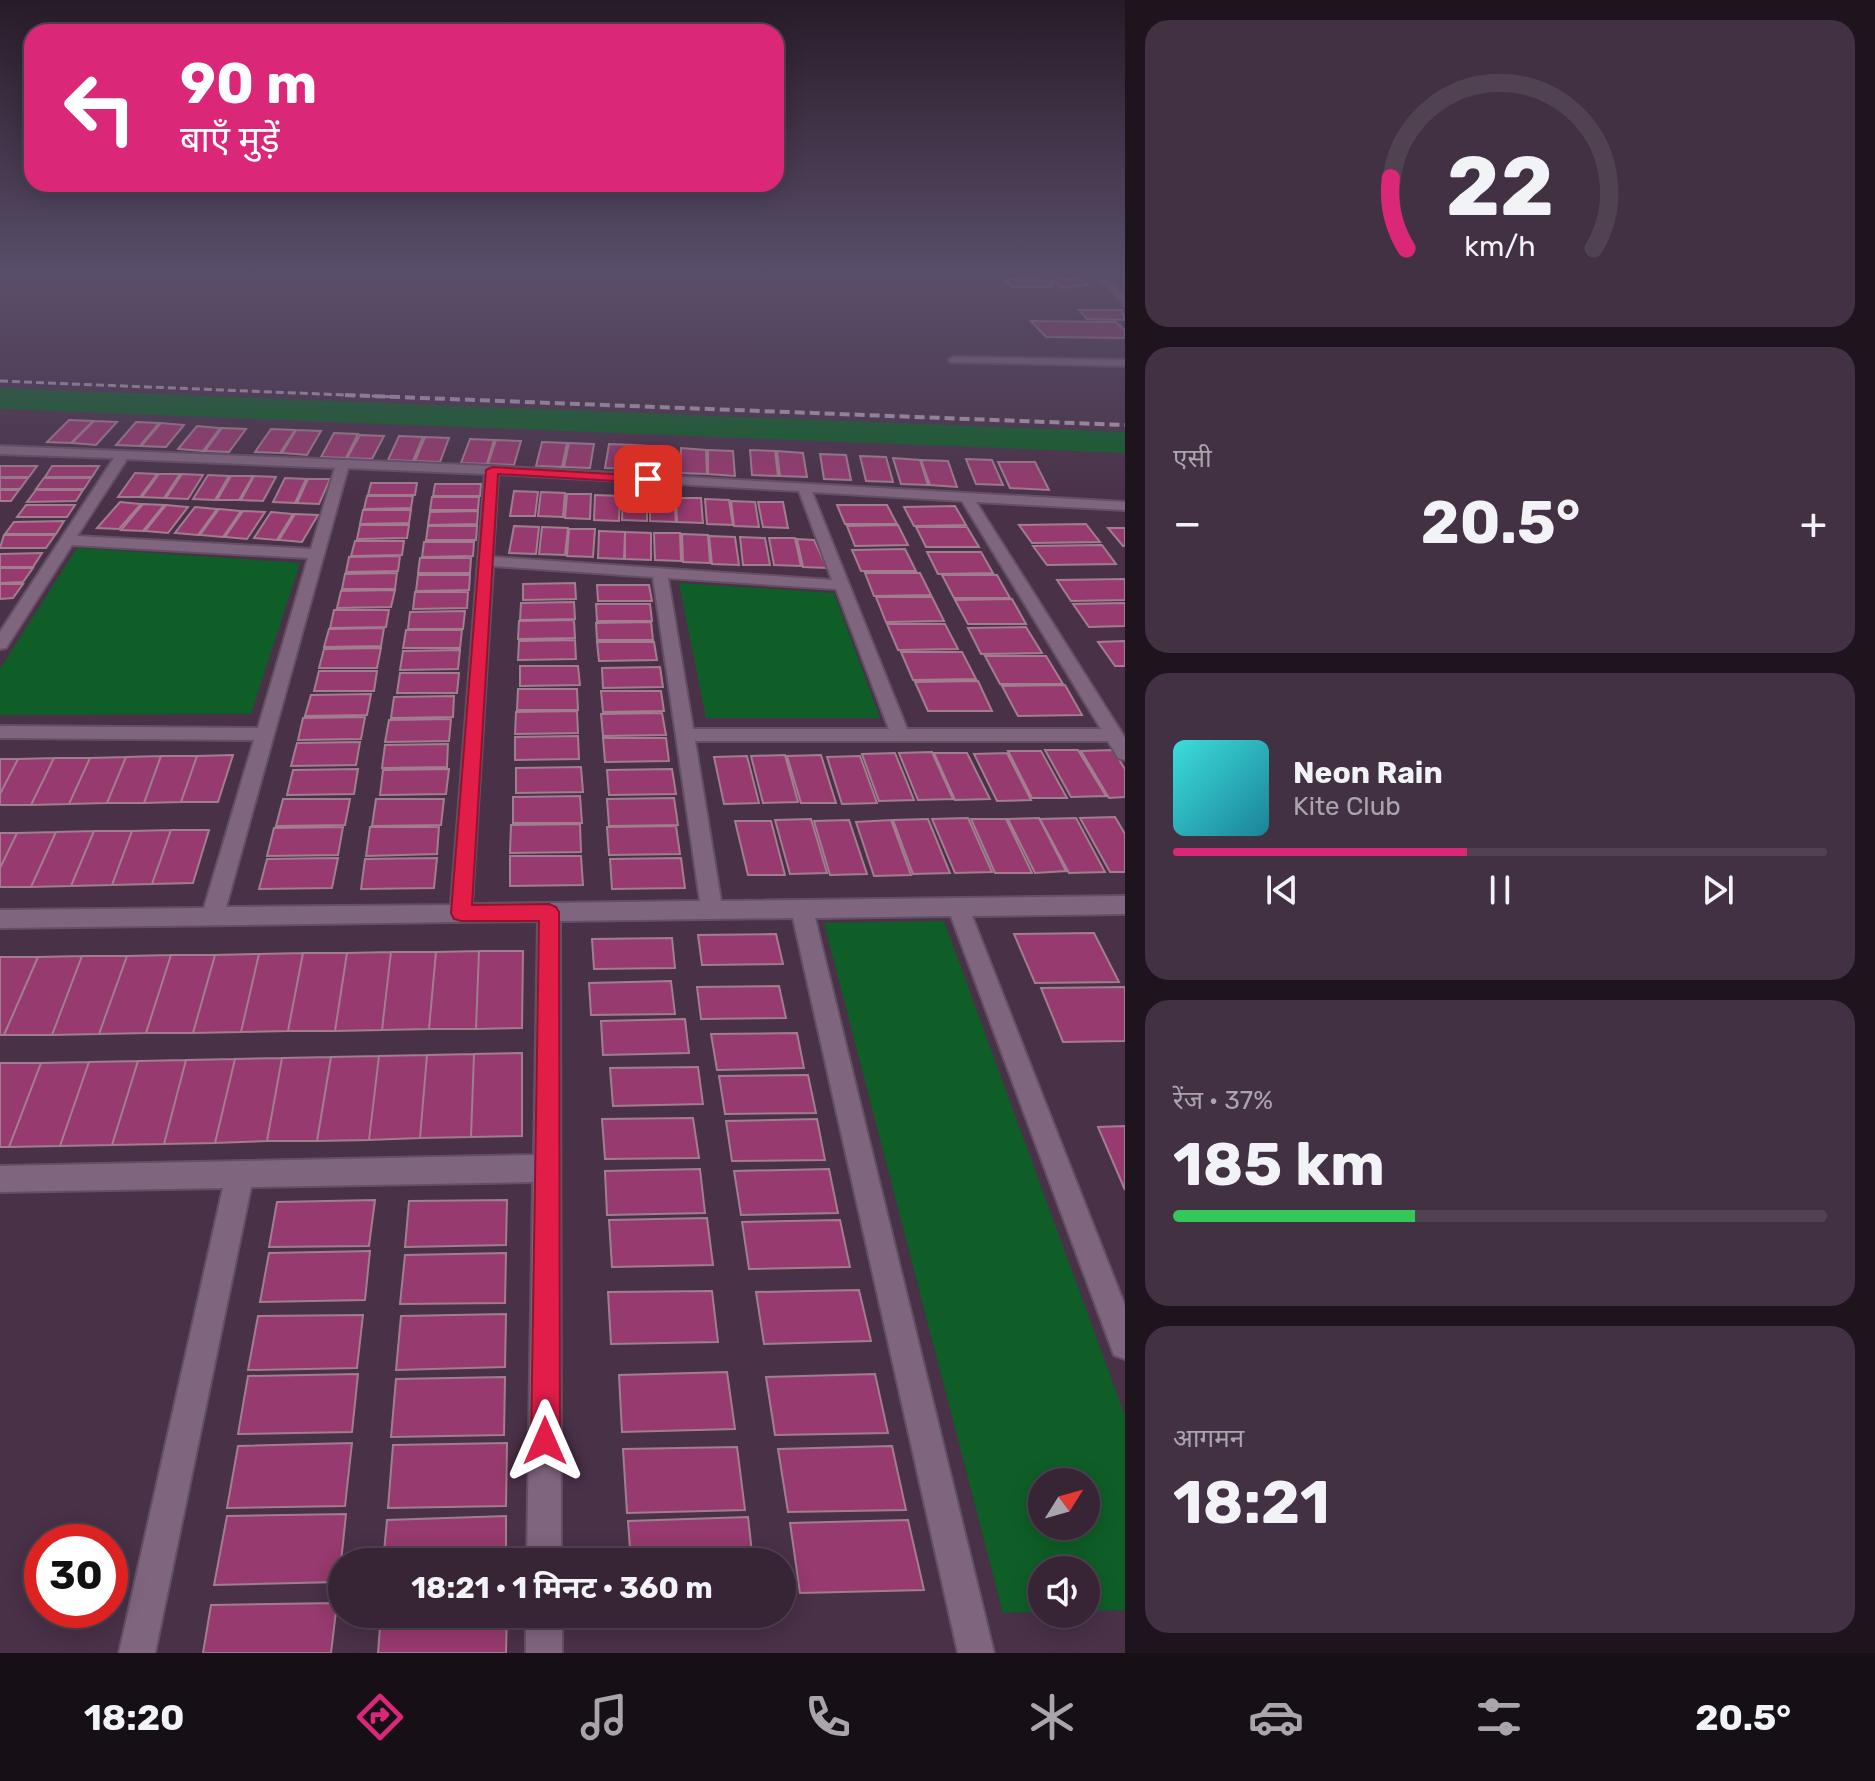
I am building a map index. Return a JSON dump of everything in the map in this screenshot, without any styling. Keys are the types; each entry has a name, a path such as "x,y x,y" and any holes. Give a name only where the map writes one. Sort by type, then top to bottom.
{"street":[{"path":"954,360 1125,363"},
{"path":"0,450 492,470 1125,506"},
{"path":"0,644 123,455"},
{"path":"212,917 343,464"},
{"path":"461,913 492,470"},
{"path":"804,488 900,735"},
{"path":"966,497 1125,753"},
{"path":"68,540 317,554"},
{"path":"486,561 842,585"},
{"path":"660,573 712,910"},
{"path":"0,732 265,734"},
{"path":"685,735 1114,735"},
{"path":"0,919 1125,905"},
{"path":"958,907 1125,1344"},
{"path":"802,909 976,1653"},
{"path":"544,1548 549,912"},
{"path":"0,1179 547,1168"},
{"path":"137,1653 240,1174"},
{"path":"544,1628 544,1653"}],"green space":[{"path":"0,388 1125,432 1125,453 0,409"},
{"path":"77,548 300,563 251,714 0,715 0,669"},
{"path":"679,583 834,593 880,718 706,718"},
{"path":"944,921 1125,1416 1125,1610 1100,1611 1100,1556 1028,1556 1028,1612 1003,1613 824,923"}],"building":[{"path":"69,420 93,421 71,443 47,442"},
{"path":"94,421 117,422 96,445 72,443"},
{"path":"136,422 159,423 140,446 116,445"},
{"path":"161,423 184,425 166,447 141,446"},
{"path":"197,426 220,428 203,451 178,449"},
{"path":"222,428 246,429 229,452 205,451"},
{"path":"271,429 295,430 280,453 255,452"},
{"path":"296,430 321,431 307,455 282,453"},
{"path":"334,433 358,434 346,458 321,457"},
{"path":"360,435 384,436 372,459 347,458"},
{"path":"399,436 423,437 413,461 388,460"},
{"path":"425,437 449,438 440,462 415,461"},
{"path":"470,439 494,440 487,464 461,463"},
{"path":"496,440 521,441 514,465 488,464"},
{"path":"542,442 567,443 562,467 536,466"},
{"path":"569,443 594,444 590,468 564,467"},
{"path":"609,444 634,445 631,469 605,468"},
{"path":"635,445 661,447 659,471 633,470"},
{"path":"681,448 706,450 707,474 680,473"},
{"path":"708,450 733,451 735,476 708,474"},
{"path":"750,450 775,451 778,476 752,475"},
{"path":"777,451 803,453 807,477 780,476"},
{"path":"820,454 846,455 851,480 824,479"},
{"path":"860,456 886,457 893,482 866,481"},
{"path":"893,458 920,460 928,485 901,484"},
{"path":"966,459 992,460 1003,485 976,484"},
{"path":"921,460 948,461 957,487 930,485"},
{"path":"998,462 1035,462 1049,490 1010,488"},
{"path":"0,466 37,466 29,477 0,477"},
{"path":"52,466 99,466 92,477 45,477"},
{"path":"135,473 157,474 140,497 118,497"},
{"path":"159,474 180,474 164,498 142,497"},
{"path":"182,474 203,475 188,499 166,498"},
{"path":"208,475 229,476 215,500 193,499"},
{"path":"231,476 253,476 239,500 217,500"},
{"path":"254,476 276,477 263,501 241,500"},
{"path":"0,478 28,478 20,489 0,489"},
{"path":"44,478 91,478 84,489 36,489"},
{"path":"285,478 306,479 295,503 273,502"},
{"path":"308,479 330,479 319,504 297,503"},
{"path":"371,483 417,483 415,495 368,495"},
{"path":"435,484 481,484 480,496 433,496"},
{"path":"0,490 19,490 11,501 0,501"},
{"path":"36,490 83,490 76,501 27,502"},
{"path":"514,491 538,492 535,516 510,516"},
{"path":"541,492 565,493 563,517 538,516"},
{"path":"567,494 591,494 590,519 565,518"},
{"path":"595,495 620,496 619,521 594,520"},
{"path":"623,495 647,496 647,521 622,520"},
{"path":"367,496 413,496 411,508 364,509"},
{"path":"650,496 674,497 676,522 650,521"},
{"path":"432,497 479,497 478,510 430,510"},
{"path":"676,498 701,498 703,523 677,522"},
{"path":"705,499 729,500 733,525 707,524"},
{"path":"731,501 755,502 759,527 734,526"},
{"path":"120,502 141,504 119,529 97,528"},
{"path":"758,502 783,502 788,528 763,527"},
{"path":"143,504 164,505 143,531 121,530"},
{"path":"26,505 75,505 67,517 17,517"},
{"path":"166,505 188,507 168,533 145,531"},
{"path":"837,505 887,505 897,524 845,524"},
{"path":"955,506 966,525 914,526 904,507"},
{"path":"195,507 217,509 198,535 175,533"},
{"path":"219,509 241,511 223,537 200,535"},
{"path":"363,510 411,510 409,523 360,524"},
{"path":"243,511 265,512 247,539 225,537"},
{"path":"478,511 477,524 428,525 430,512"},
{"path":"271,512 293,514 277,540 254,538"},
{"path":"295,514 318,515 302,542 279,540"},
{"path":"64,521 56,534 5,534 14,522"},
{"path":"1086,524 1100,542 1032,543 1019,525"},
{"path":"360,525 409,525 407,538 357,539"},
{"path":"898,525 908,545 855,546 847,526"},
{"path":"428,526 477,526 476,540 426,540"},
{"path":"514,526 539,527 536,554 509,553"},
{"path":"542,527 568,528 565,555 539,554"},
{"path":"916,527 967,527 979,547 926,547"},
{"path":"1108,528 1125,528 1125,546 1123,546"},
{"path":"569,529 595,529 593,557 567,556"},
{"path":"599,531 625,532 624,559 598,558"},
{"path":"625,532 651,533 651,560 625,559"},
{"path":"654,533 680,533 681,561 655,560"},
{"path":"682,534 708,535 710,563 683,562"},
{"path":"4,535 55,535 46,548 0,548"},
{"path":"709,536 735,537 739,565 712,564"},
{"path":"740,537 765,538 770,565 743,565"},
{"path":"769,538 795,538 801,566 774,565"},
{"path":"797,539 814,540 827,568 803,567"},
{"path":"355,541 404,541 402,555 351,556"},
{"path":"424,542 474,542 473,556 422,557"},
{"path":"1102,545 1116,564 1047,565 1033,546"},
{"path":"905,549 916,571 861,571 852,550"},
{"path":"927,552 981,552 993,573 938,574"},
{"path":"42,553 33,567 0,567 0,554"},
{"path":"400,556 398,571 346,572 349,557"},
{"path":"420,558 471,558 470,573 418,573"},
{"path":"0,568 33,568 23,582 0,583"},
{"path":"397,573 395,589 342,589 345,574"},
{"path":"865,573 920,573 931,595 874,596"},
{"path":"418,575 470,575 469,590 416,591"},
{"path":"942,575 997,575 1010,598 954,598"},
{"path":"1125,579 1125,600 1071,601 1057,580"},
{"path":"575,583 576,599 523,600 523,584"},
{"path":"0,584 23,584 13,598 0,599"},
{"path":"597,585 649,585 652,601 598,601"},
{"path":"395,590 391,607 337,608 341,591"},
{"path":"415,592 468,592 467,608 413,609"},
{"path":"876,597 932,597 944,621 886,622"},
{"path":"1012,599 1026,624 968,624 955,600"},
{"path":"574,602 575,619 520,620 521,603"},
{"path":"1125,603 1125,626 1089,627 1073,604"},
{"path":"596,604 650,604 652,621 597,621"},
{"path":"334,610 389,610 386,627 330,628"},
{"path":"465,611 463,629 408,629 410,612"},
{"path":"574,620 575,638 518,639 519,621"},
{"path":"651,622 653,640 597,640 596,623"},
{"path":"887,624 945,624 958,649 898,650"},
{"path":"1026,627 1042,653 981,654 968,628"},
{"path":"384,628 381,646 324,647 329,629"},
{"path":"406,630 462,630 460,648 403,648"},
{"path":"575,640 576,659 518,660 519,641"},
{"path":"1125,641 1125,666 1115,666 1098,642"},
{"path":"597,642 654,642 657,660 599,661"},
{"path":"381,648 377,668 319,668 324,649"},
{"path":"460,650 458,669 400,670 403,651"},
{"path":"901,652 962,652 976,679 913,680"},
{"path":"985,656 1046,656 1063,684 1000,684"},
{"path":"520,666 578,666 580,685 520,686"},
{"path":"660,667 663,687 603,688 602,668"},
{"path":"319,671 377,671 374,691 314,691"},
{"path":"400,673 459,673 457,693 397,693"},
{"path":"978,681 992,711 928,711 915,682"},
{"path":"1065,685 1082,715 1018,716 1002,686"},
{"path":"518,689 577,689 578,710 517,710"},
{"path":"601,691 661,691 664,711 603,712"},
{"path":"371,694 367,715 305,716 311,695"},
{"path":"454,696 453,717 391,718 394,697"},
{"path":"577,711 578,733 515,734 516,712"},
{"path":"662,713 666,735 603,736 601,714"},
{"path":"365,717 361,739 298,740 303,718"},
{"path":"451,719 449,741 385,742 389,720"},
{"path":"578,736 579,759 515,760 515,737"},
{"path":"603,738 666,738 669,761 605,762"},
{"path":"360,742 356,765 291,766 297,743"},
{"path":"448,744 447,767 382,768 385,745"},
{"path":"1045,750 1078,750 1106,796 1071,797"},
{"path":"1113,750 1125,769 1125,797 1109,798 1081,751"},
{"path":"1008,751 1041,751 1067,798 1032,798"},
{"path":"932,752 953,799 918,800 899,753"},
{"path":"895,753 914,800 879,801 862,754"},
{"path":"934,753 967,753 990,799 955,800"},
{"path":"1007,753 1031,800 997,801 974,754"},
{"path":"233,755 218,802 181,802 197,756"},
{"path":"785,755 798,802 763,803 751,756"},
{"path":"821,755 836,803 801,803 787,756"},
{"path":"161,756 144,803 107,803 126,757"},
{"path":"161,756 197,756 181,802 144,803"},
{"path":"747,756 759,803 724,804 714,757"},
{"path":"860,756 877,803 842,804 827,757"},
{"path":"126,757 107,803 69,804 90,758"},
{"path":"54,758 31,805 0,805 0,794 18,759"},
{"path":"54,758 90,758 69,804 31,805"},
{"path":"0,759 18,759 0,794"},
{"path":"581,767 583,792 516,793 516,768"},
{"path":"358,769 354,794 287,795 293,770"},
{"path":"449,769 446,794 380,795 383,770"},
{"path":"672,769 676,794 609,795 607,770"},
{"path":"580,796 582,823 513,823 513,797"},
{"path":"674,798 678,825 609,826 607,799"},
{"path":"283,799 350,799 345,825 276,826"},
{"path":"376,799 444,799 441,825 372,826"},
{"path":"1115,817 1125,834 1125,872 1110,872 1080,818"},
{"path":"968,818 992,872 955,873 932,819"},
{"path":"1039,818 1066,871 1035,873 1008,819"},
{"path":"1076,818 1105,872 1069,873 1040,819"},
{"path":"811,819 827,873 790,874 775,820"},
{"path":"928,819 950,873 913,874 893,820"},
{"path":"971,819 1006,819 1032,873 995,873"},
{"path":"849,820 867,874 830,875 814,821"},
{"path":"891,820 911,875 874,876 856,822"},
{"path":"735,821 771,821 785,875 748,875"},
{"path":"580,824 581,852 510,853 511,825"},
{"path":"676,826 680,854 609,855 607,827"},
{"path":"343,827 338,855 267,856 274,828"},
{"path":"370,827 439,827 437,854 366,856"},
{"path":"171,830 152,884 112,885 132,831"},
{"path":"171,830 209,830 193,883 152,884"},
{"path":"94,831 132,831 112,885 71,886"},
{"path":"94,831 71,886 31,887 56,832"},
{"path":"56,832 31,887 0,887 0,868 17,833"},
{"path":"0,833 17,833 0,868"},
{"path":"510,856 581,856 583,885 510,886"},
{"path":"338,858 332,888 259,889 267,859"},
{"path":"437,858 434,888 361,889 365,859"},
{"path":"681,858 685,888 612,889 610,859"},
{"path":"1094,933 1119,982 1035,983 1014,934"},
{"path":"776,934 783,964 702,965 698,935"},
{"path":"672,938 675,968 594,969 592,939"},
{"path":"479,951 523,951 522,1028 476,1029"},
{"path":"479,951 476,1029 429,1029 436,952"},
{"path":"391,952 382,1030 335,1031 347,953"},
{"path":"391,952 436,952 429,1029 382,1030"},
{"path":"303,953 288,1031 241,1032 259,954"},
{"path":"303,953 347,953 335,1031 288,1031"},
{"path":"259,954 241,1032 193,1033 215,955"},
{"path":"171,955 215,955 193,1033 146,1033"},
{"path":"171,955 146,1033 99,1034 127,956"},
{"path":"82,956 52,1035 4,1035 38,957"},
{"path":"82,956 127,956 99,1034 52,1035"},
{"path":"0,957 38,957 4,1035 0,1035"},
{"path":"671,981 675,1014 591,1015 589,983"},
{"path":"779,986 786,1018 701,1019 697,987"},
{"path":"1125,987 1125,1041 1063,1042 1041,988"},
{"path":"685,1019 689,1053 603,1055 601,1021"},
{"path":"797,1033 804,1068 717,1070 711,1034"},
{"path":"522,1053 522,1136 471,1137 474,1054"},
{"path":"474,1054 471,1137 420,1138 427,1055"},
{"path":"427,1055 420,1138 369,1140 379,1056"},
{"path":"379,1056 369,1140 317,1141 331,1057"},
{"path":"331,1057 317,1141 267,1141 282,1058"},
{"path":"282,1058 267,1141 215,1143 235,1059"},
{"path":"235,1059 215,1143 164,1144 186,1060"},
{"path":"186,1060 164,1144 112,1145 138,1061"},
{"path":"138,1061 112,1145 60,1146 89,1062"},
{"path":"89,1062 60,1146 9,1147 41,1063"},
{"path":"0,1063 41,1063 9,1147 0,1147"},
{"path":"698,1067 703,1104 613,1106 610,1068"},
{"path":"808,1075 816,1113 725,1114 719,1076"},
{"path":"693,1118 699,1158 605,1159 602,1119"},
{"path":"817,1119 825,1160 732,1161 726,1121"},
{"path":"1125,1126 1125,1190 1098,1127"},
{"path":"700,1169 705,1213 607,1215 605,1171"},
{"path":"829,1169 838,1213 741,1215 734,1171"},
{"path":"375,1200 369,1246 269,1247 277,1202"},
{"path":"507,1200 506,1245 405,1247 409,1201"},
{"path":"707,1218 713,1265 612,1267 609,1220"},
{"path":"840,1220 850,1267 749,1269 742,1222"},
{"path":"370,1251 365,1300 260,1302 269,1253"},
{"path":"506,1253 505,1303 400,1304 405,1255"},
{"path":"859,1290 871,1341 764,1344 756,1292"},
{"path":"712,1291 718,1342 611,1344 608,1292"},
{"path":"506,1314 505,1367 396,1370 401,1316"},
{"path":"363,1315 357,1368 248,1370 258,1316"},
{"path":"727,1372 735,1429 622,1432 619,1375"},
{"path":"358,1374 352,1432 238,1434 248,1376"},
{"path":"875,1374 888,1433 775,1435 766,1377"},
{"path":"505,1377 504,1435 391,1437 396,1379"},
{"path":"352,1443 345,1506 227,1508 238,1446"},
{"path":"507,1443 506,1506 388,1508 393,1445"},
{"path":"892,1446 906,1510 788,1512 778,1449"},
{"path":"737,1447 745,1510 627,1513 623,1449"},
{"path":"346,1514 342,1548 328,1548 328,1582 214,1585 227,1516"},
{"path":"506,1516 506,1548 384,1548 387,1520"},
{"path":"748,1517 751,1548 630,1548 628,1521"},
{"path":"908,1520 924,1590 800,1593 796,1548 790,1523"},
{"path":"328,1603 328,1628 334,1628 331,1653 203,1653 211,1605"},
{"path":"380,1628 507,1628 506,1653 378,1653"}],"railway":[{"path":"0,381 376,396"},
{"path":"345,395 376,396"},
{"path":"376,396 1125,425"},
{"path":"376,396 396,397"}],"route":[{"path":"545,1441 549,912 461,913 492,470 648,479"}]}
